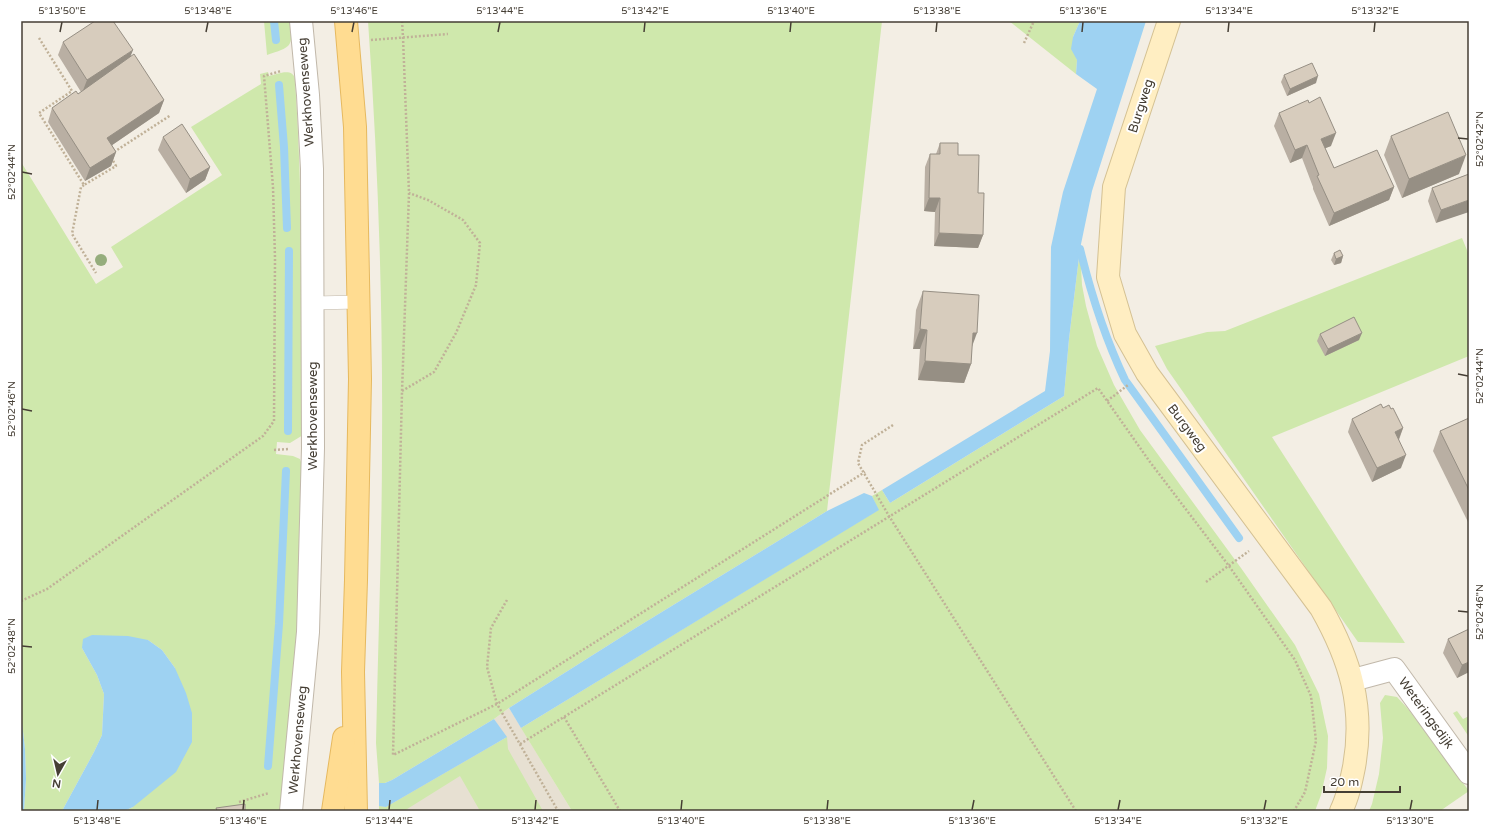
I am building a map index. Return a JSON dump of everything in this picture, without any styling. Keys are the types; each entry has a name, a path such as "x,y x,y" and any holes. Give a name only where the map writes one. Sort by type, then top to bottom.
{"main road":[{"path":"346,21 355,128 360,379 353,672 356,811"},
{"name":"Burgweg","path":"1169,21 1114,187 1108,277 1125,334 1147,373 1321,608 1342,649 1353,680 1358,707 1358,732 1356,758 1351,784 1341,811"},
{"path":"333,811 353,672"}],"street":[{"name":"Werkhovenseweg","path":"292,801 308,632 313,448 314,303 312,169 308,95 301,21"},
{"name":"Weteringsdijk","path":"1353,680 1394,669 1469,773"}],"lane":[{"path":"314,303 359,302"}],"path":[{"path":"402,21 409,193 402,392 393,755 497,704 865,472"},
{"path":"1024,43 1034,21"},
{"path":"348,43 448,34"},
{"path":"39,38 72,91 39,113 84,185"},
{"path":"21,601 47,589 257,441 263,436 274,421 275,258 273,187 264,76 268,75"},
{"path":"96,273 72,234 81,187 116,166 109,155 172,115"},
{"path":"402,392 434,372 456,333 476,285 480,243 464,220 428,200 409,193"},
{"path":"1107,400 1126,386"},
{"path":"520,744 1098,388 1150,462 1229,566 1295,660 1311,696 1316,740 1305,792 1294,811"},
{"path":"893,424 862,445 858,463 865,472 889,516 1076,811"},
{"path":"1206,582 1269,537"},
{"path":"507,600 490,628 487,667 497,704 558,811"},
{"path":"564,717 620,811"},
{"path":"239,802 270,792 292,801"}],"shaded area":[{"path":"509,708 572,811 379,811 379,806 506,738 494,719"}],"green space":[{"path":"264,21 291,21 291,42 286,48 267,55"},
{"path":"368,21 882,21 827,511 634,629 494,719 385,783 379,783 376,743 381,519 382,339 375,127"},
{"path":"1009,21 1080,21 1073,37 1077,60 1076,74"},
{"path":"268,72 269,76 288,72 294,75 295,79 298,124 302,257 303,435 290,443 277,442 276,454 293,456 300,459 303,468 299,602 292,696 280,811 124,811 133,807 175,668 162,650 148,640 82,648 97,675 104,694 102,735 62,811 24,811 26,779 25,749 21,714 21,162 96,284 123,267 111,247 222,175 191,127 261,84 260,74"},
{"path":"1462,238 1469,255 1469,356 1272,437 1405,643 1358,642 1167,369 1155,346 1207,332 1225,331"},
{"path":"1080,249 1082,285 1086,306 1097,346 1114,385 1140,430 1241,568 1295,645 1319,694 1328,736 1327,768 1321,795 1315,811 572,811 521,728 878,510 872,496 882,490 890,503 1064,396"},
{"path":"1385,695 1397,697 1409,710 1469,791 1440,811 1369,811 1379,774 1383,738 1380,703"},
{"path":"1457,711 1463,719 1469,716 1469,737 1453,713"},
{"path":"507,737 508,749 543,811 480,811 460,776 404,811 379,811 379,806 386,807"}],"water":[{"path":"1080,21 1146,21 1092,191 1080,249 1064,396 890,503 882,490 1045,391 1050,351 1051,247 1063,192 1097,89 1076,74 1077,60 1071,49 1073,37"},
{"path":"864,493 872,496 879,510 521,728 509,708 634,629 827,511"},
{"path":"92,635 128,636 148,640 162,650 175,668 186,693 192,713 192,742 176,772 133,807 124,811 62,811 102,735 104,694 97,675 82,648 83,639"},
{"path":"21,714 25,749 26,779 24,811 21,811"},
{"path":"494,719 507,737 386,807 379,806 379,783 385,783 392,780"}],"building":[{"path":"95,21 113,21 133,50 87,80 63,42"},
{"path":"134,54 164,100 107,138 116,152 90,168 52,108 76,91 78,94"},
{"path":"1312,63 1318,76 1290,89 1284,75"},
{"path":"1320,97 1336,133 1321,139 1334,168 1377,150 1394,187 1334,213 1317,176 1319,175 1307,145 1295,150 1279,113 1308,100 1309,103"},
{"path":"1448,112 1466,155 1409,179 1391,136"},
{"path":"182,124 210,167 190,179 163,137"},
{"path":"940,143 958,143 958,155 979,155 978,193 984,193 983,235 939,233 940,198 929,198 930,154 940,154"},
{"path":"1469,174 1469,200 1441,210 1432,188"},
{"path":"1340,250 1343,256 1336,259 1334,253"},
{"path":"923,291 979,295 977,333 973,333 971,364 925,361 927,330 920,329"},
{"path":"1354,317 1362,333 1328,349 1320,334"},
{"path":"1381,404 1383,408 1389,405 1391,409 1393,408 1403,428 1395,432 1406,455 1377,468 1352,419"},
{"path":"1469,418 1469,490 1440,431"},
{"path":"1469,629 1469,662 1462,665 1448,639"},
{"path":"245,804 245,811 217,811 216,808"}],"waterway":[{"path":"274,21 276,40"},
{"path":"279,85 284,147 287,228"},
{"path":"1080,249 1099,316 1125,380 1239,538"},
{"path":"288,431 289,251"},
{"path":"268,766 279,624 286,471"}]}
